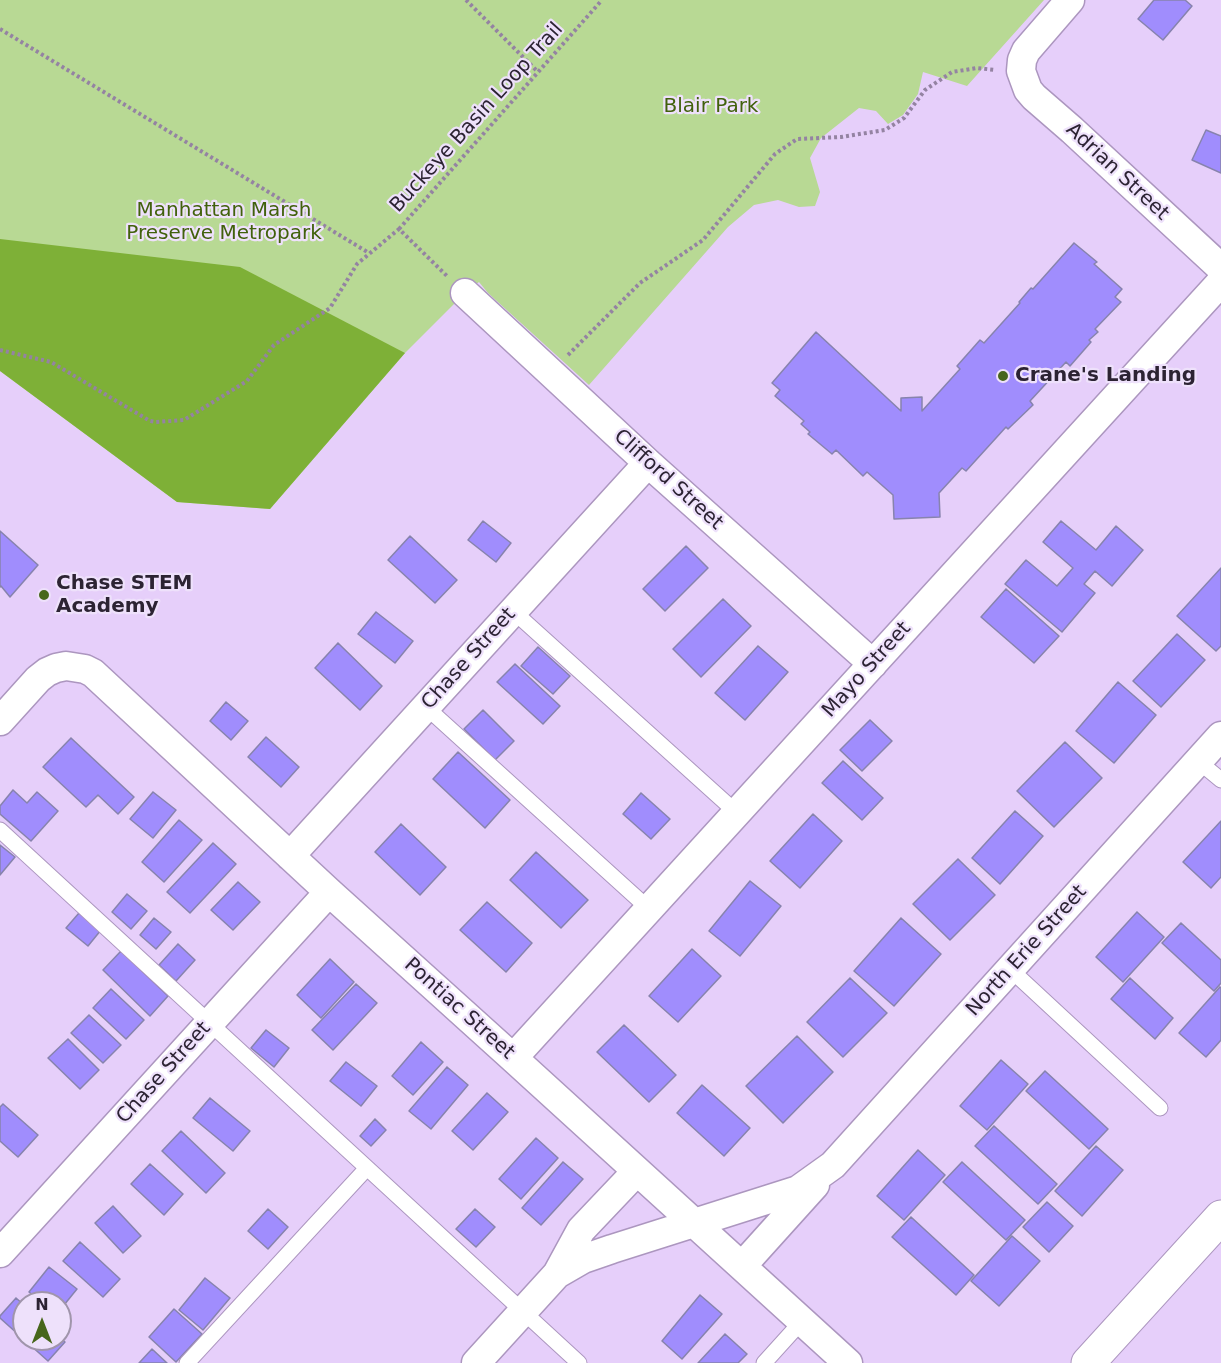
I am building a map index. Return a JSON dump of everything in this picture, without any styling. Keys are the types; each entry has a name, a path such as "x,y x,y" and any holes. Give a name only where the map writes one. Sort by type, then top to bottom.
{"main road":[{"path":"1088,1363 1221,1217"}],"street":[{"path":"1021,72 1022,60 1026,51 1070,0"},
{"name":"Adrian Street","path":"1021,72 1028,90 1034,97 1221,268"},
{"name":"Mayo Street","path":"513,1058 1221,282"},
{"name":"Clifford Street","path":"465,293 648,463 873,664"},
{"name":"Chase Street","path":"290,856 648,463"},
{"name":"Pontiac Street","path":"0,721 47,672 66,666 93,673 329,892 848,1363"},
{"name":"North Erie Street","path":"742,1266 1221,736"},
{"name":"Chase Street","path":"0,1253 329,892"},
{"name":"North Erie Street","path":"557,1274 583,1259 798,1190 833,1165"},
{"name":"North Erie Street","path":"476,1363 557,1274 581,1230 637,1171"}],"lane":[{"path":"513,611 736,813"},
{"path":"426,707 649,909"},
{"path":"1198,761 1221,780"},
{"path":"0,830 579,1363"},
{"path":"1010,969 1160,1108"},
{"path":"187,1363 367,1168"},
{"path":"764,1363 802,1321"}],"path":[{"path":"466,0 538,72"},
{"name":"Buckeye Basin Loop Trail","path":"0,350 51,362 150,421 184,420 248,381 274,345 330,308 357,264 399,229 602,0"},
{"path":"0,29 369,253"},
{"path":"550,372 640,283 703,240 775,154 797,139 841,137 885,130 904,118 925,90 952,72 977,68 1021,72"},
{"name":"Buckeye Basin Loop Trail","path":"399,229 465,293"}],"green space":[{"name":"Manhattan Marsh Preserve Metropark","path":"0,0 1044,0 967,86 923,72 918,94 903,115 888,124 876,111 859,108 821,138 810,158 820,192 815,206 799,207 778,200 754,205 728,227 589,385 488,293 479,282 405,353 270,509 177,502 0,371"},
{"path":"0,239 240,267 405,353 270,509 177,502 0,371"}],"building":[{"path":"1154,0 1185,0 1192,6 1163,40 1138,19"},
{"path":"1206,130 1221,136 1221,173 1192,160"},
{"name":"Crane's Landing","path":"1074,243 1097,262 1094,264 1122,289 1115,297 1121,302 1095,329 1098,332 1089,340 1091,342 1070,366 1066,362 1030,401 1033,405 1008,429 1006,427 966,471 962,468 939,493 940,517 894,519 893,495 867,472 863,476 836,450 832,454 808,434 810,432 801,424 804,421 775,396 780,390 772,383 816,332 901,411 901,398 922,397 922,411 960,369 957,366 980,340 984,343 1031,288 1033,289"},
{"path":"483,521 511,543 496,562 468,540"},
{"path":"1061,521 1096,550 1116,526 1143,550 1112,586 1095,571 1084,584 1095,593 1062,632 1005,584 1026,560 1057,586 1073,568 1043,542"},
{"path":"0,531 38,565 10,597 0,587"},
{"path":"410,536 457,580 435,603 388,560"},
{"path":"686,546 708,568 665,611 643,589"},
{"path":"1221,568 1221,646 1216,651 1177,616"},
{"path":"1006,589 1059,636 1034,663 981,617"},
{"path":"723,599 751,626 701,677 673,649"},
{"path":"376,612 413,641 395,663 358,634"},
{"path":"1177,634 1205,660 1161,707 1133,681"},
{"path":"338,643 382,686 360,710 315,668"},
{"path":"758,646 788,672 745,720 715,693"},
{"path":"538,647 570,676 553,694 521,666"},
{"path":"515,664 560,706 543,724 497,682"},
{"path":"1118,682 1156,715 1114,763 1076,731"},
{"path":"226,702 248,721 231,740 210,721"},
{"path":"483,710 514,741 495,760 464,729"},
{"path":"870,720 892,741 862,771 840,750"},
{"path":"266,737 299,767 281,787 248,757"},
{"path":"71,738 134,797 118,814 98,795 86,807 43,767"},
{"path":"1065,742 1102,778 1054,827 1017,791"},
{"path":"458,752 510,800 485,828 433,779"},
{"path":"843,761 883,798 862,820 822,783"},
{"path":"13,790 27,803 37,792 58,811 31,841 0,814 0,806"},
{"path":"153,792 176,810 153,838 130,819"},
{"path":"641,793 670,819 651,839 623,814"},
{"path":"1015,811 1043,836 1000,884 972,858"},
{"path":"813,814 842,841 800,888 770,861"},
{"path":"179,820 202,840 164,882 142,862"},
{"path":"1221,821 1221,877 1211,888 1183,862"},
{"path":"401,824 446,867 420,895 375,852"},
{"path":"213,843 236,864 190,913 167,892"},
{"path":"0,845 15,857 0,875"},
{"path":"536,852 588,900 561,928 510,880"},
{"path":"958,859 995,895 950,940 913,904"},
{"path":"750,881 781,906 740,956 709,931"},
{"path":"238,882 260,902 233,930 211,910"},
{"path":"127,894 147,911 131,929 112,912"},
{"path":"487,902 532,943 506,972 460,930"},
{"path":"1137,912 1164,937 1123,982 1096,957"},
{"path":"79,913 101,930 88,946 66,928"},
{"path":"154,918 171,932 156,949 140,935"},
{"path":"901,918 941,954 894,1006 854,971"},
{"path":"1181,923 1221,960 1221,983 1214,991 1162,943"},
{"path":"178,944 195,960 176,981 159,965"},
{"path":"692,949 721,976 678,1022 649,996"},
{"path":"121,951 168,996 150,1016 103,970"},
{"path":"330,959 354,982 321,1018 297,995"},
{"path":"850,978 887,1013 843,1057 807,1022"},
{"path":"1130,978 1173,1018 1155,1039 1111,999"},
{"path":"356,984 377,1003 333,1050 312,1030"},
{"path":"1220,987 1221,1040 1206,1057 1179,1033"},
{"path":"111,989 144,1020 126,1039 93,1008"},
{"path":"89,1015 121,1045 103,1063 71,1033"},
{"path":"624,1025 676,1075 649,1102 597,1052"},
{"path":"266,1030 289,1048 274,1067 251,1048"},
{"path":"797,1036 833,1072 783,1123 746,1086"},
{"path":"68,1039 99,1070 80,1089 48,1058"},
{"path":"421,1042 443,1062 413,1095 392,1076"},
{"path":"1001,1060 1028,1084 987,1130 960,1106"},
{"path":"346,1062 377,1086 361,1106 330,1081"},
{"path":"447,1067 468,1085 431,1129 409,1111"},
{"path":"1045,1071 1108,1129 1089,1149 1026,1091"},
{"path":"702,1085 750,1128 724,1156 677,1113"},
{"path":"487,1093 508,1112 473,1150 452,1131"},
{"path":"210,1098 250,1131 233,1151 193,1118"},
{"path":"3,1104 38,1135 18,1157 0,1141 0,1107"},
{"path":"375,1119 386,1130 371,1146 360,1136"},
{"path":"994,1126 1057,1184 1038,1204 975,1146"},
{"path":"181,1131 225,1173 206,1193 162,1151"},
{"path":"536,1138 558,1158 521,1199 499,1179"},
{"path":"1096,1146 1123,1170 1082,1216 1055,1191"},
{"path":"918,1150 945,1175 904,1220 877,1196"},
{"path":"563,1162 583,1179 541,1225 522,1208"},
{"path":"962,1162 1025,1220 1006,1240 943,1182"},
{"path":"150,1164 183,1194 164,1215 131,1184"},
{"path":"1047,1202 1073,1226 1049,1252 1023,1227"},
{"path":"113,1206 141,1236 123,1253 95,1223"},
{"path":"268,1209 288,1227 268,1249 248,1231"},
{"path":"475,1209 495,1227 476,1247 456,1229"},
{"path":"911,1217 974,1275 956,1295 892,1237"},
{"path":"1012,1236 1040,1261 999,1306 971,1281"},
{"path":"80,1242 120,1279 103,1297 63,1261"},
{"path":"49,1267 77,1289 72,1295 72,1291 30,1291"},
{"path":"205,1278 230,1298 203,1330 179,1310"},
{"path":"700,1295 722,1314 682,1359 662,1341"},
{"path":"12,1302 12,1329 0,1316"},
{"path":"174,1309 202,1334 176,1362 149,1337"},
{"path":"725,1334 747,1354 738,1363 698,1363"},
{"path":"152,1349 167,1363 139,1363"},
{"path":"37,1351 57,1351 48,1361"}],"place":[{"name":"Crane's Landing","path":"1003,376"},
{"name":"Chase STEM Academy","path":"44,595"}],"park label":[{"name":"Blair Park","path":"711,107"}]}
